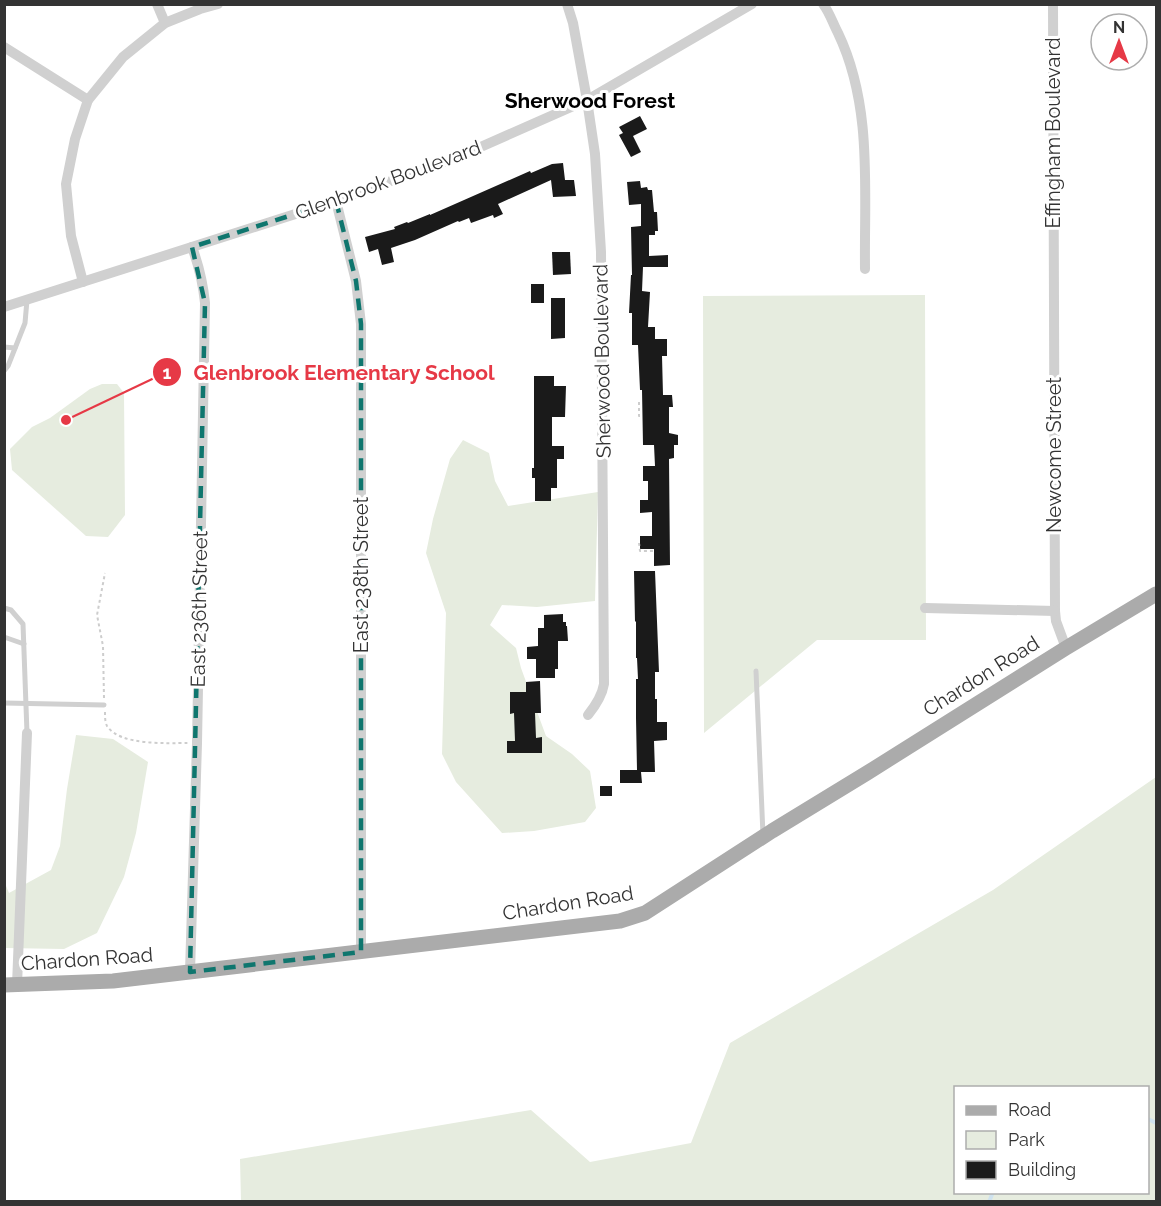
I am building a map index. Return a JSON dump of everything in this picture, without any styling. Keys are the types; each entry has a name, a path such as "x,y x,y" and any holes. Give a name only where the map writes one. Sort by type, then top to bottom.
{"main road":[{"name":"Chardon Road","path":"11,985 113,981 620,921 645,913 763,836 1156,594"}],"street":[{"path":"157,4 165,23"},
{"path":"83,282 71,236 66,184 75,139 88,100 123,57 165,23 218,4"},
{"name":"Sherwood Boulevard","path":"567,4 573,23 595,154 601,252 605,657 603,688 598,702 588,715"},
{"name":"Glenbrook Boulevard","path":"4,307 336,201 458,157 587,100 752,4"},
{"path":"823,4 847,54 856,82 863,123 864,269"},
{"name":"Effingham Boulevard","path":"1053,4 1053,261"},
{"path":"4,47 88,100"},
{"name":"East 238th Street","path":"336,201 356,281 361,324 361,952"},
{"name":"East 236th Street","path":"190,972 205,303 203,283 192,247"},
{"name":"Newcome Street","path":"1053,261 1055,611 1056,621 1066,648"},
{"path":"925,608 1055,611"},
{"path":"11,985 27,733"}],"lane":[{"path":"4,372 25,323 27,300"},
{"path":"4,347 15,348"},
{"path":"4,608 11,609 23,624 27,733"},
{"path":"4,637 24,644"},
{"path":"756,671 763,836"},
{"path":"4,703 104,705"}],"path":[{"path":"639,402 639,416 642,416"},
{"path":"639,543 640,551 654,551"},
{"path":"105,573 97,615 103,646 105,723 112,732 128,739 148,742 196,743"}],"highlighted area":[{"path":"336,201 356,281 361,324 361,952 190,972 205,303 192,247"}],"green space":[{"path":"925,295 926,640 817,640 704,733 703,296"},
{"path":"102,384 117,384 124,393 125,515 108,537 86,536 12,470 10,449 32,427 50,418 90,389"},
{"path":"463,440 489,453 495,481 508,506 598,492 595,601 537,607 502,605 490,625 516,648 546,736 572,754 590,771 596,808 585,822 534,831 502,833 456,782 442,754 446,613 426,553 450,459"},
{"path":"76,735 113,739 148,762 136,833 124,877 97,933 64,949 5,948 4,881 9,893 51,870 60,846"},
{"path":"1156,777 1156,1201 241,1201 240,1159 531,1110 590,1162 691,1143 730,1043 993,890"}],"building":[{"path":"640,116 647,129 633,136 641,152 631,157 619,135 623,133 619,127"},
{"path":"563,163 565,180 574,180 576,196 553,197 551,180 498,204 503,214 494,218 493,215 471,223 469,218 458,221 391,248 394,262 382,265 378,249 369,252 365,237 395,229 394,227 430,215 530,171 531,173 552,164"},
{"path":"640,181 641,188 647,187 648,190 652,190 654,212 657,212 658,231 655,231 655,235 649,235 649,256 668,255 668,267 643,267 642,291 650,292 648,327 655,327 655,339 667,339 667,356 662,356 663,395 672,395 673,407 669,407 669,433 678,435 678,445 674,445 674,458 669,459 670,565 654,566 654,549 640,549 640,536 652,536 652,512 640,513 640,500 648,500 648,481 643,481 643,466 655,466 654,445 643,445 638,345 632,345 632,313 629,313 632,275 631,227 641,226 641,204 629,205 627,182"},
{"path":"552,252 570,252 571,274 553,275"},
{"path":"531,284 544,284 544,303 531,303"},
{"path":"551,298 565,298 565,338 551,339"},
{"path":"534,376 554,376 554,386 566,386 565,417 552,417 552,446 564,446 564,459 557,459 557,488 551,488 551,501 535,501 535,478 532,478 532,468 534,468"},
{"path":"634,571 655,571 659,672 655,672 655,699 657,699 657,722 667,722 667,740 654,741 655,772 641,772 642,783 620,783 620,770 637,770 636,679 638,679"},
{"path":"563,614 568,641 558,641 558,669 555,669 555,678 536,678 536,659 527,659 527,647 538,646 538,628 544,628 544,615"},
{"path":"540,681 541,713 535,713 536,738 542,737 542,753 507,753 507,741 515,741 514,713 510,714 510,692 526,692 526,682"},
{"path":"600,786 612,786 612,796 600,796"}],"waterway":[{"path":"1149,1120 1156,1123"},
{"path":"989,1202 992,1194"}],"place":[{"name":"Glenbrook Elementary School","path":"66,420"}],"district":[{"name":"Sherwood Forest","path":"590,101"}]}
